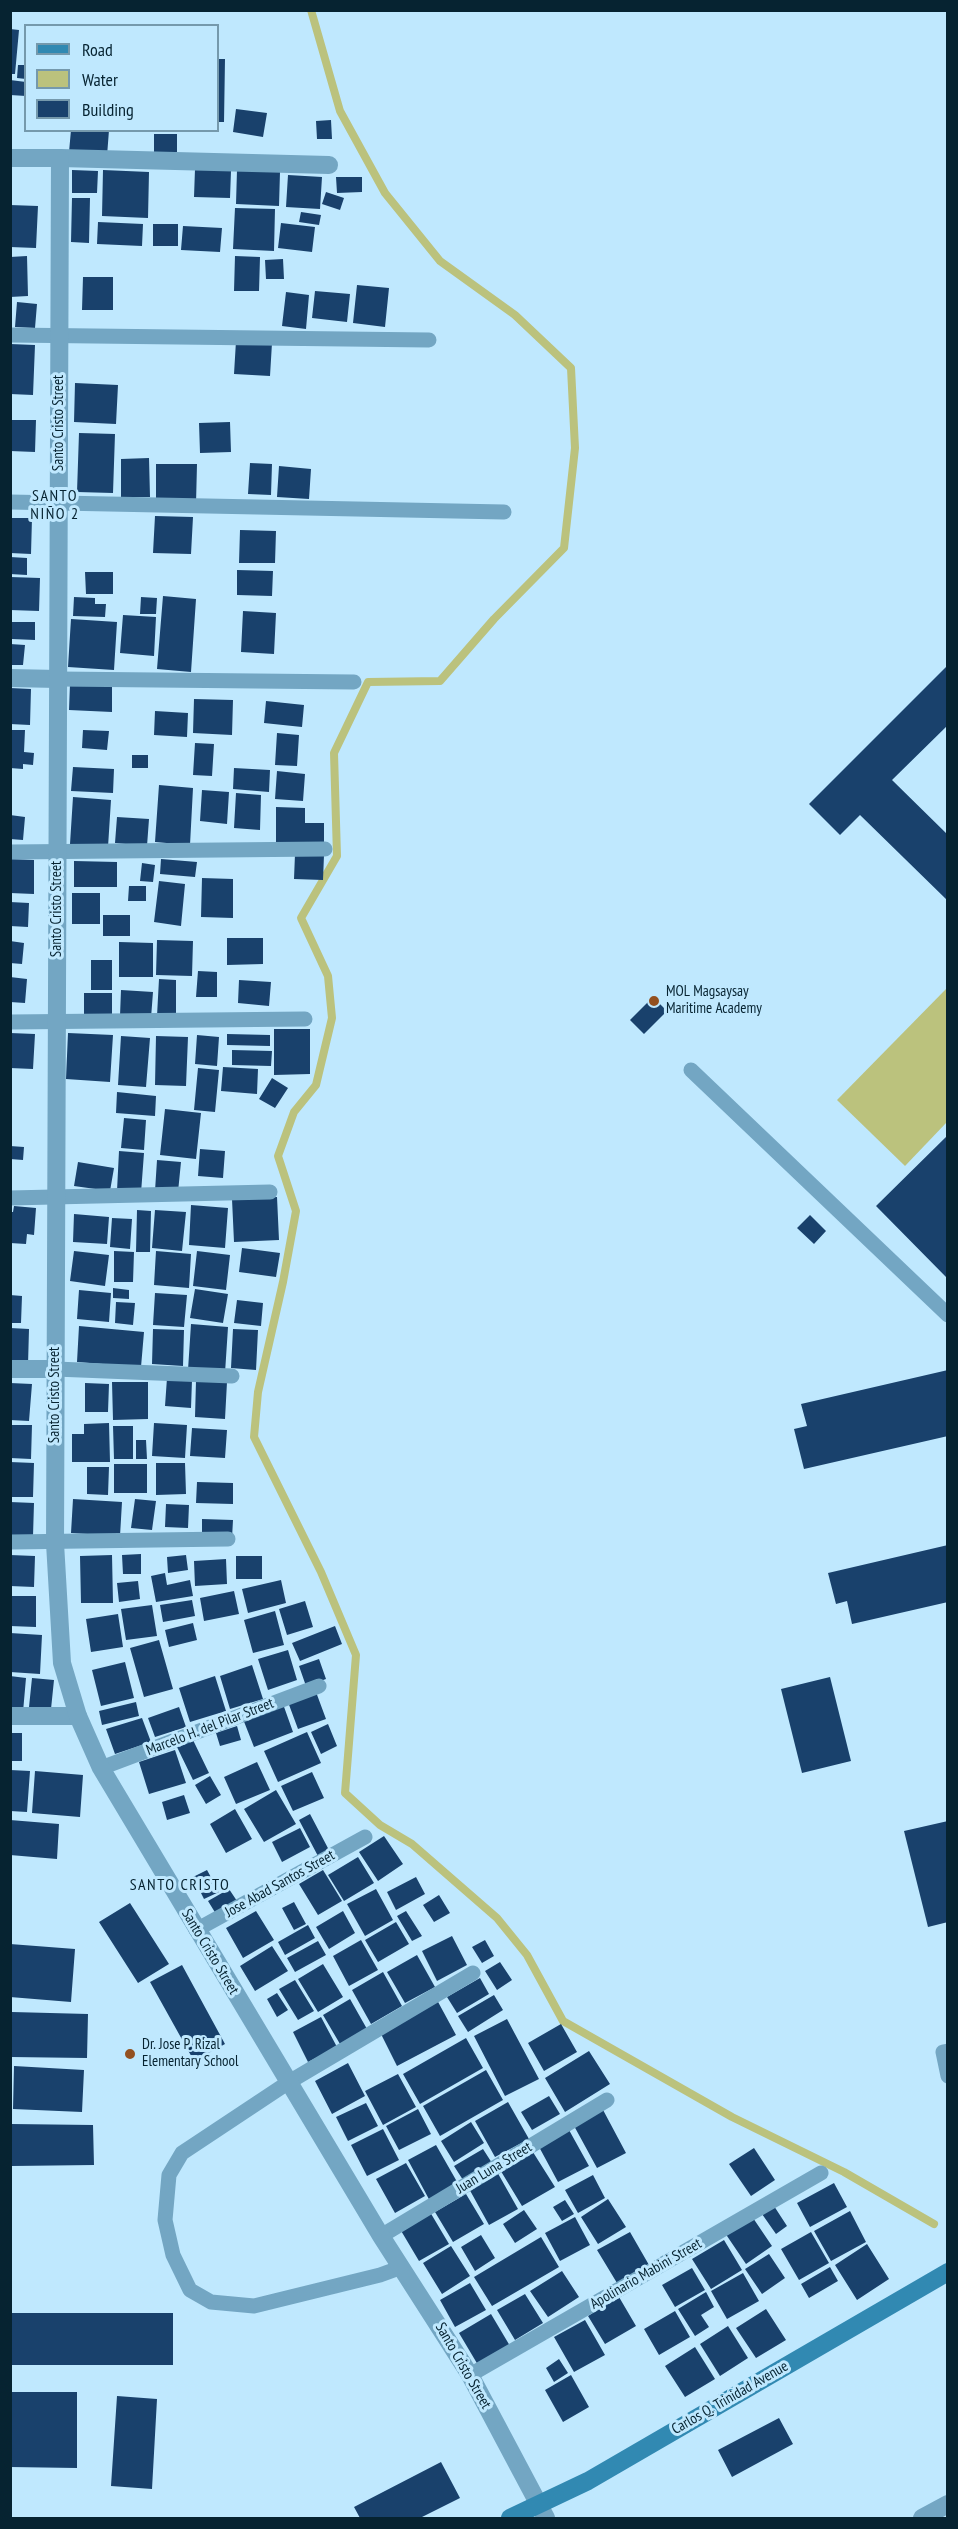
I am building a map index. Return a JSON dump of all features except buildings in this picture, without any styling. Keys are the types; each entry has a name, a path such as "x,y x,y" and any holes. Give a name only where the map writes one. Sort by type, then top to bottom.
{"main road":[{"name":"Carlos Q. Trinidad Avenue","path":"510,2518 542,2512 588,2481 948,2272"}],"street":[{"path":"10,158 328,165"},
{"name":"Santo Cristo Street","path":"60,158 55,1542 62,1663 78,1716 101,1768 381,2236 470,2375 542,2512"},
{"path":"10,678 58,679"},
{"path":"10,1369 55,1369"},
{"path":"10,1716 78,1716"},
{"path":"922,2518 948,2504"}],"lane":[{"path":"10,335 429,340"},
{"path":"10,502 504,512"},
{"path":"58,679 354,682"},
{"path":"10,852 326,849"},
{"path":"10,1022 305,1019"},
{"path":"691,1070 948,1314"},
{"path":"10,1198 270,1192"},
{"path":"55,1369 232,1376"},
{"path":"10,1542 228,1539"},
{"name":"Marcelo H. del Pilar Street","path":"101,1768 319,1686"},
{"name":"Jose Abad Santos Street","path":"196,1930 365,1837"},
{"path":"402,2266 380,2275 255,2307 211,2302 190,2290 173,2255 165,2220 169,2175 182,2153 290,2082 473,1973"},
{"path":"948,2051 943,2052 948,2076"},
{"name":"Juan Luna Street","path":"381,2236 608,2100"},
{"name":"Apolinario Mabini Street","path":"470,2375 821,2173"}],"water":[{"path":"947,988 947,1122 905,1166 837,1100"}],"waterway":[{"path":"311,10 340,111 385,193 440,261 515,315 571,368 575,448 564,548 494,619 440,681 368,682 334,753 337,856 301,918 328,976 332,1018 316,1085 294,1112 278,1156 296,1211 283,1282 258,1392 254,1437 321,1572 356,1655 345,1793 380,1825 412,1844 497,1918 527,1955 563,2021 732,2117 844,2172 934,2224"}],"place":[{"name":"MOL Magsaysay Maritime Academy","path":"654,1001"},
{"name":"Dr. Jose P. Rizal Elementary School","path":"130,2054"}],"district":[{"name":"SANTO NIÑO 2","path":"55,505"},
{"name":"SANTO CRISTO","path":"180,1885"}]}
